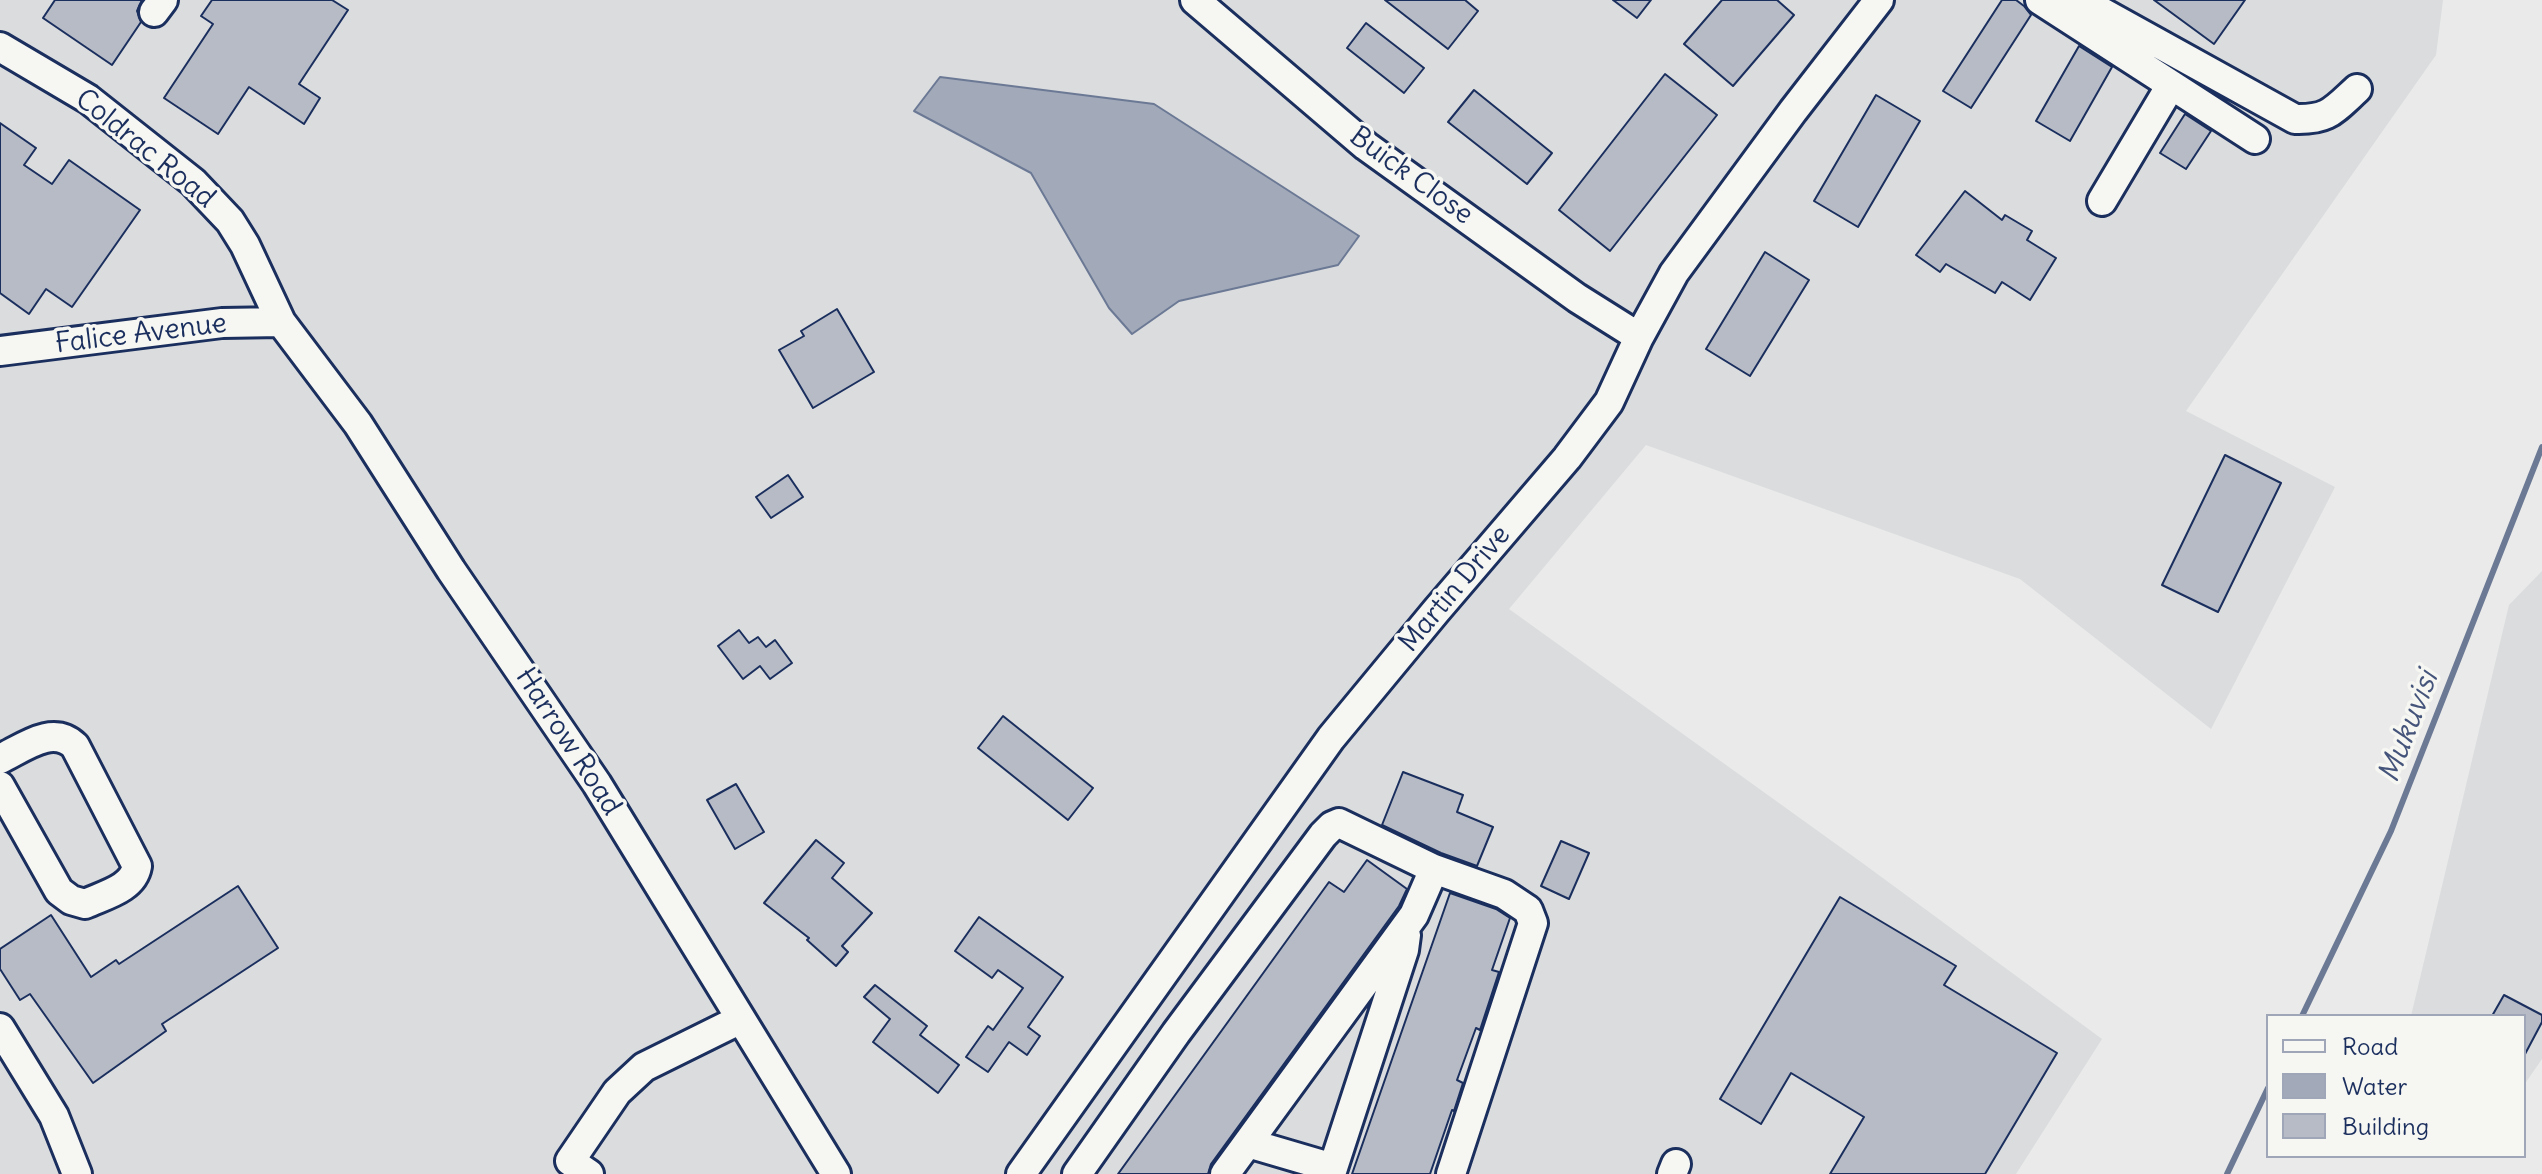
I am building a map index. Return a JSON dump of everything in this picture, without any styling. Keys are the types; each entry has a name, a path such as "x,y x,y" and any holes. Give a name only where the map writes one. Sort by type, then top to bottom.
{"street":[{"name":"Buick Close","path":"1195,0 1366,146 1577,298 1639,337"},
{"name":"Martin Drive","path":"1021,1174 1331,738 1567,458 1609,402 1639,337 1674,273 1879,0"},
{"path":"2040,0 2255,139"},
{"path":"2095,3 2295,119 2317,120 2357,89"},
{"name":"Coldrac Road","path":"0,47 88,99 193,182 230,221 245,245 281,322"},
{"path":"2102,201 2171,85"},
{"name":"Falice Avenue","path":"0,351 222,323 281,322"},
{"name":"Harrow Road","path":"281,322 358,424 451,570 588,770 836,1174"},
{"path":"0,759 49,735 60,736 75,746 137,866 132,879 85,904 71,900 59,891 0,786"},
{"path":"1077,1174 1176,1033 1332,826 1339,823 1434,869 1504,894 1528,910 1533,923 1451,1174"},
{"path":"1248,1143 1332,1171 1404,950 1405,936 1434,869"},
{"path":"1225,1174 1414,915"},
{"path":"574,1170 617,1092 644,1067 741,1019"},
{"path":"0,1028 54,1116 77,1174"}],"shaded area":[{"path":"0,0 2443,0 2436,55 2186,411 2335,487 2211,729 2020,579 1646,445 1509,609 2102,1039 2016,1174 0,1174"},
{"path":"2542,571 2542,1059 2526,1082 2526,1014 2411,1014 2509,605"}],"water":[{"path":"940,77 1154,104 1359,236 1338,265 1179,301 1132,334 1109,308 1031,173 914,111"}],"building":[{"path":"55,0 142,0 137,11 141,22 112,65 43,18"},
{"path":"212,0 332,0 348,10 299,84 320,98 304,124 249,87 218,134 164,98 213,24 201,16"},
{"path":"1385,0 1465,0 1478,11 1448,49"},
{"path":"1613,0 1651,0 1637,18"},
{"path":"1722,0 1777,0 1794,15 1733,86 1684,44"},
{"path":"2002,0 2016,0 2031,15 1971,108 1943,91"},
{"path":"2154,0 2245,0 2214,44"},
{"path":"1366,23 1424,68 1404,93 1347,48"},
{"path":"2079,46 2112,67 2070,141 2036,121"},
{"path":"1665,74 1717,115 1610,251 1559,210"},
{"path":"1474,90 1552,153 1527,184 1448,122"},
{"path":"1876,95 1920,121 1858,227 1814,201"},
{"path":"2185,114 2211,131 2186,169 2160,153"},
{"path":"0,123 36,148 24,165 52,184 69,160 140,210 72,307 46,289 29,314 0,293"},
{"path":"1965,191 2002,220 2005,215 2032,231 2027,240 2056,258 2030,300 2002,282 1995,293 1946,264 1940,272 1916,255"},
{"path":"1765,252 1809,280 1750,376 1706,349"},
{"path":"837,309 874,372 813,408 779,350 804,336 801,331"},
{"path":"2225,455 2281,483 2218,612 2162,585"},
{"path":"788,475 803,497 771,518 756,497"},
{"path":"739,630 749,643 758,637 766,647 775,640 792,663 770,679 760,666 743,679 718,646"},
{"path":"1003,716 1093,788 1068,820 978,748"},
{"path":"1403,772 1463,795 1457,812 1493,827 1477,866 1382,825"},
{"path":"736,784 764,832 735,849 707,800"},
{"path":"816,840 844,863 832,878 872,913 842,946 848,952 836,966 807,940 809,938 764,903"},
{"path":"1561,841 1589,853 1569,899 1541,886"},
{"path":"1367,860 1407,889 1399,906 1211,1164 1208,1174 1118,1174 1329,882 1344,892"},
{"path":"238,886 278,948 162,1024 166,1031 93,1083 30,994 20,1000 0,969 0,949 51,915 91,977 116,960 119,964"},
{"path":"1450,893 1496,909 1510,918 1492,970 1499,972 1480,1030 1476,1028 1457,1080 1463,1083 1454,1111 1430,1174 1352,1174"},
{"path":"1840,897 1956,966 1944,985 2057,1053 1985,1174 1830,1174 1864,1117 1791,1073 1761,1124 1720,1099"},
{"path":"979,917 1063,977 1028,1027 1040,1036 1027,1055 1009,1042 988,1072 966,1057 988,1026 993,1030 1023,988 998,970 992,978 955,951"},
{"path":"875,985 927,1026 920,1035 959,1065 938,1093 873,1042 890,1019 864,997"},
{"path":"2504,995 2542,1015 2542,1022 2526,1052 2526,1014 2493,1014"}],"waterway":[{"name":"Mukuvisi","path":"2303,1014 2391,831 2542,447"},
{"name":"Mukuvisi","path":"2227,1174 2266,1092"}]}
